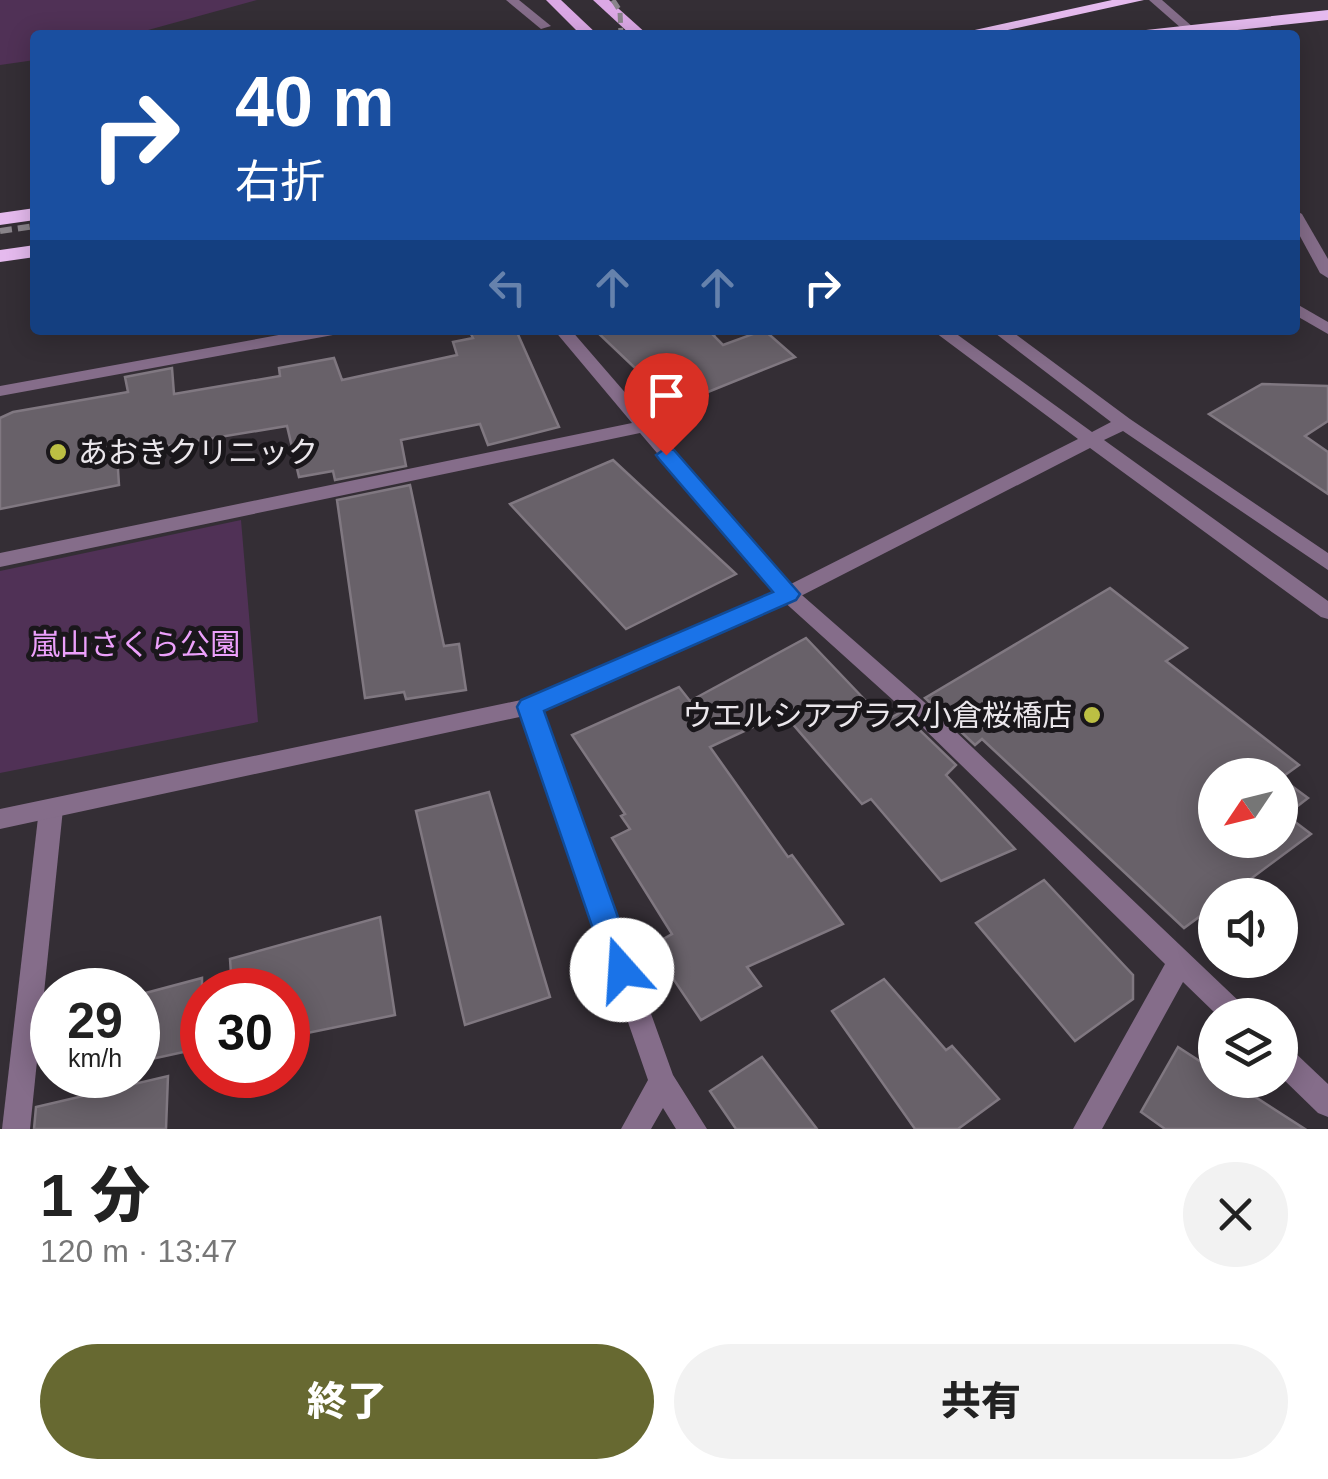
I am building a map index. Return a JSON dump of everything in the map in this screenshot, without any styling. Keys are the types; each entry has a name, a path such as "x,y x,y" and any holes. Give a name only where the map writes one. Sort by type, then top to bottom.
{"highway":[{"path":"985,30 1136,0"},
{"path":"1211,30 1328,16"},
{"path":"0,220 30,215"},
{"path":"0,256 30,251"}],"main road":[{"path":"553,0 585,30"},
{"path":"600,0 634,30"}],"street":[{"path":"512,0 545,26"},
{"path":"1155,0 1192,30"},
{"path":"1300,223 1328,273"},
{"path":"1300,311 1328,328"},
{"path":"0,391 306,335"},
{"path":"566,335 788,594 924,714 1217,998"},
{"path":"947,335 1328,612"},
{"path":"1006,335 1124,424 1328,564"},
{"path":"0,818 530,707 788,594 1124,424"},
{"path":"0,560 642,427"},
{"path":"530,707 662,1082 694,1129"},
{"path":"16,1129 51,809"},
{"path":"1087,1129 1179,963"},
{"path":"1298,1074 1328,1102"},
{"path":"636,1129 662,1082"}],"green space":[{"path":"0,0 257,0 148,30 30,30 30,61 0,65"},
{"name":"嵐山さくら公園","path":"241,520 258,722 0,773 0,571"}],"building":[{"path":"472,335 518,335 559,427 488,445 480,424 401,440 406,466 335,480 333,471 299,477 287,426 117,454 119,485 0,509 0,418 13,412 128,392 125,377 172,368 174,394 280,376 279,368 334,358 342,380 457,355 453,342 473,338"},
{"path":"600,335 713,335 723,345 750,335 770,335 795,357 693,398 649,362 635,368"},
{"path":"1262,384 1328,386 1328,421 1305,436 1328,452 1328,494 1209,414"},
{"path":"613,460 736,574 626,629 510,504"},
{"path":"410,485 444,646 459,644 466,690 406,699 404,692 365,698 337,500"},
{"path":"1110,588 1187,648 1166,661 1290,758 1198,758 1198,858 1279,858 1252,878 1198,878 1198,918 1184,928 982,739 975,745 925,698"},
{"path":"806,638 885,721 901,712 956,765 946,775 1015,849 941,881 871,799 862,804 783,713 710,747 788,857 792,855 843,924 747,967 761,986 701,1020 651,946 672,934 612,838 630,829 621,816 625,814 572,735 679,687 690,701"},
{"path":"1298,791 1308,798 1298,806"},
{"path":"489,792 550,997 465,1025 416,811"},
{"path":"1298,824 1311,834 1298,844"},
{"path":"1044,880 1133,975 1133,999 1075,1041 976,923"},
{"path":"380,917 395,1015 310,1032 310,968 231,968 230,959"},
{"path":"884,979 946,1050 952,1046 999,1099 958,1129 915,1129 832,1011"},
{"path":"180,984 180,1053 160,1057 160,989"},
{"path":"1178,1047 1198,1060 1198,1098 1257,1098 1305,1129 1165,1129 1141,1112"},
{"path":"762,1057 817,1129 736,1129 710,1091"},
{"path":"168,1076 166,1129 34,1129 36,1107 74,1098 160,1098 160,1078"}],"railway":[{"path":"613,0 620,11 621,30"},
{"path":"0,231 30,227"}],"place":[{"name":"あおきクリニック","path":"58,452"},
{"name":"ウエルシアプラス小倉桜橋店","path":"1092,715"}],"route":[{"path":"622,970 530,707 788,594 666,455"}]}
